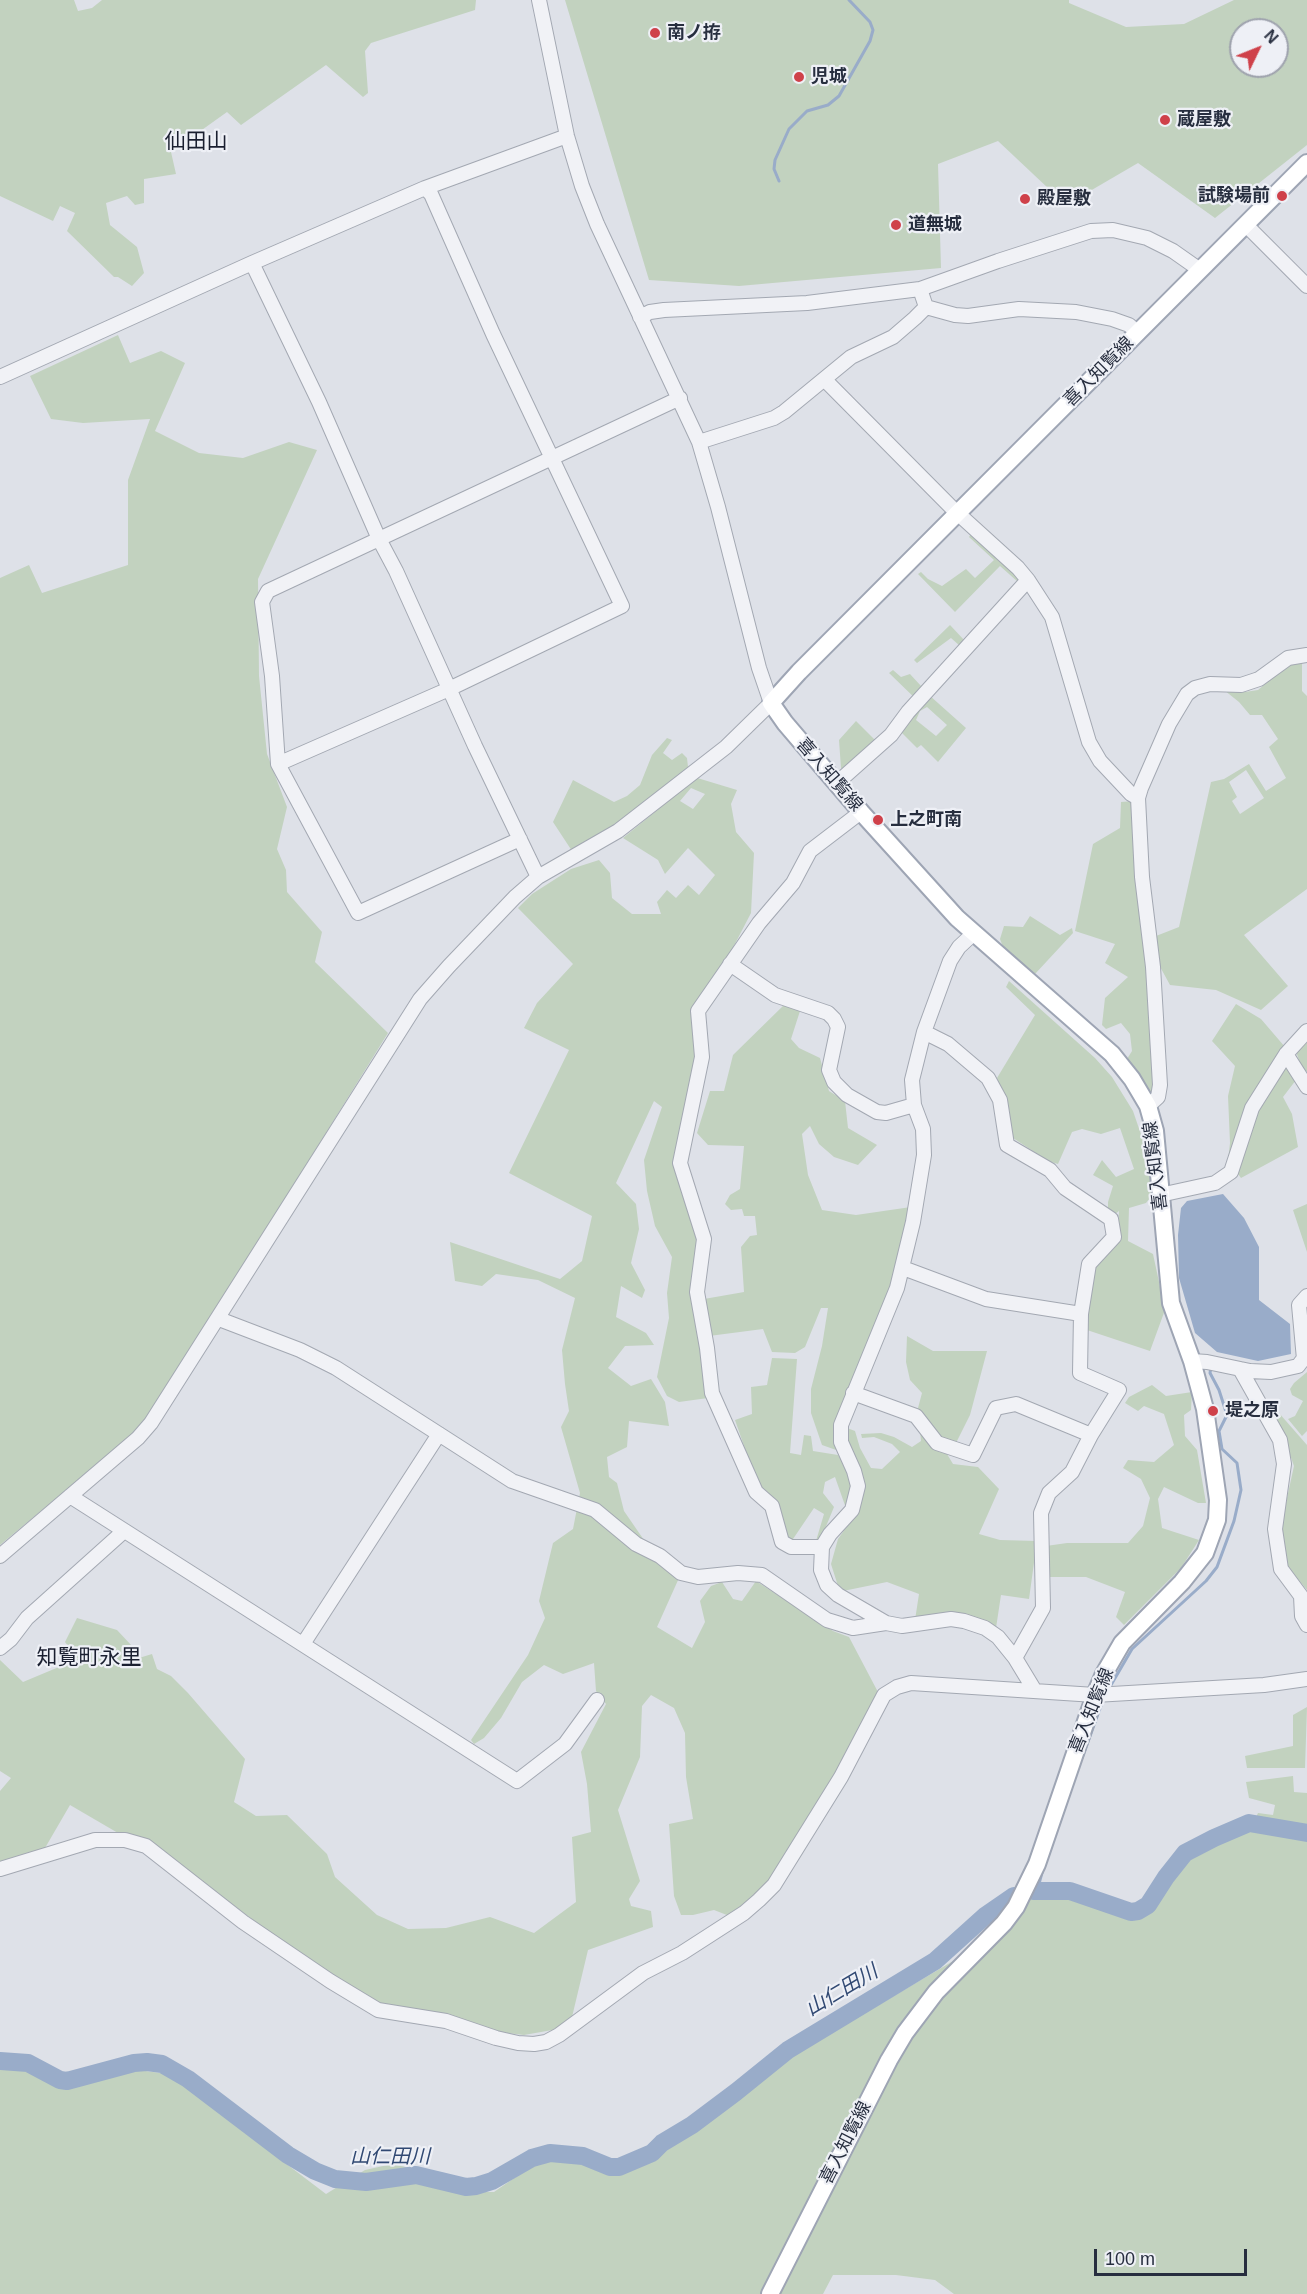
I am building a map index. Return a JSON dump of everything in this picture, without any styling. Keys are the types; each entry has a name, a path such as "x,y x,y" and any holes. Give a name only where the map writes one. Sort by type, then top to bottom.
{"main road":[{"name":"喜入知覧線","path":"770,2294 883,2071 905,2033 936,1992 1004,1923 1016,1907 1037,1864 1104,1674 1122,1643 1194,1568 1205,1553 1215,1529 1218,1500 1205,1408 1172,1303 1155,1131 1148,1106 1132,1078 1112,1054 973,934 861,812 785,723 771,703 799,672 1307,163"}],"street":[{"path":"0,1556 138,1438 151,1423 420,999 475,938 538,877 618,831 726,747 771,703 759,668 699,442 597,224 582,186 567,136 539,0"},
{"path":"0,377 425,188 567,136"},
{"path":"278,764 449,689 622,606 493,334 431,194 425,188"},
{"path":"1246,225 1307,286"},
{"path":"640,317 664,310 807,303 920,289 1091,231 1113,230 1147,238 1173,251 1200,270"},
{"path":"252,263 319,402 379,539 538,877"},
{"path":"920,289 926,307"},
{"path":"926,307 968,316 1019,309 1059,310 1112,319 1129,325 1138,333"},
{"path":"699,442 774,418 851,357 893,337 926,307"},
{"path":"824,379 958,514 1028,580 1052,618 1089,741 1100,761 1131,794 1138,798"},
{"path":"520,838 358,914 278,764 272,676 262,602 268,591 680,398"},
{"path":"837,783 891,735 924,694 1028,580"},
{"path":"1148,1106 1158,1097 1160,1085 1153,967 1142,877 1138,798 1169,724 1187,694 1195,688 1210,684 1241,685 1259,679 1288,658 1307,655"},
{"path":"822,1547 791,1547 782,1542 772,1506 756,1492 712,1393 697,1292 704,1239 680,1163 702,1057 698,1011 759,923 793,883 810,851 861,812"},
{"path":"886,1623 838,1595 827,1585 821,1570 822,1547 830,1534 852,1510 858,1486 841,1442 841,1425 903,1268 913,1222 924,1155 923,1129 914,1105 912,1080 924,1032 950,961 959,947 973,934"},
{"path":"730,964 775,995 828,1013 834,1018 838,1027 829,1070 834,1082 848,1095 877,1112 886,1113 914,1105"},
{"path":"1160,1196 1215,1183 1231,1173 1252,1108 1286,1054 1307,1031"},
{"path":"924,1032 948,1044 988,1078 1000,1100 1007,1145 1050,1170 1065,1188 1111,1219 1114,1237 1089,1264 1081,1314 1080,1373 1119,1390 1091,1435 1072,1472 1049,1493 1041,1513 1043,1608 1015,1658"},
{"path":"1286,1054 1307,1087"},
{"path":"903,1268 986,1299 1081,1314"},
{"path":"1192,1361 1271,1372 1298,1366 1305,1357 1299,1305 1307,1296"},
{"path":"219,1319 300,1350 336,1368 512,1481 594,1510 636,1544 660,1556 681,1572 698,1577 738,1573 762,1575 828,1620 853,1628 886,1623 902,1626 951,1619 985,1628 998,1637 1015,1658 1035,1691"},
{"path":"1240,1369 1280,1440 1284,1464 1275,1529 1281,1569 1301,1596 1302,1616 1307,1625"},
{"path":"853,1394 916,1416 937,1443 973,1455 996,1408 1016,1404 1091,1435"},
{"path":"303,1644 439,1434"},
{"path":"70,1496 517,1781 565,1744 597,1700"},
{"path":"0,1648 11,1639 27,1618 124,1531"},
{"path":"0,1869 95,1840 125,1840 146,1846 243,1922 330,1981 378,2010 446,2021 496,2038 534,2044 559,2035 644,1973 682,1953 744,1913 767,1893 841,1777 884,1695 897,1687 911,1683 1095,1695 1264,1685 1307,1679"}],"green space":[{"path":"0,0 74,0 78,11 92,8 102,0 476,0 475,10 371,43 365,51 368,93 363,97 326,65 241,125 227,112 171,152 176,174 144,179 144,203 135,205 127,196 106,203 110,225 137,247 144,273 132,286 114,277 67,231 75,213 60,206 53,221 0,196"},
{"path":"565,0 1069,0 1069,3 1126,27 1184,24 1234,0 1307,0 1307,145 1215,218 1138,163 1066,205 998,141 938,164 941,268 739,286 649,280"},
{"path":"118,335 130,363 161,351 185,363 155,431 199,453 243,458 289,442 317,450 258,579 259,676 267,754 287,807 277,849 286,870 287,892 322,932 315,962 388,1033 159,1402 137,1431 0,1545 0,578 29,565 42,593 128,565 128,480 150,419 83,423 51,419 30,376"},
{"path":"971,534 1021,580 1018,582 1000,566 955,612 918,574 921,572 928,579 942,586 966,569 975,578 994,560 969,537"},
{"path":"950,625 965,641 960,646 951,638 917,663 914,660"},
{"path":"1302,662 1302,691 1307,696 1307,889 1244,935 1288,986 1261,1010 1216,990 1170,985 1158,963 1156,936 1179,927 1211,782 1224,779 1249,764 1266,791 1286,778 1269,747 1278,739 1262,715 1250,715 1224,690 1245,692 1258,690 1285,667","holes":["1246,770 1264,798 1240,814 1232,801 1237,797 1229,782"]},
{"path":"941,669 929,695 966,728 938,762 921,745 917,748 899,730 920,703 889,673 893,670 901,677 910,674 921,686","holes":["927,707 947,725 936,736 916,720 920,711"]},
{"path":"856,721 876,741 844,770 841,768 839,740"},
{"path":"667,738 672,740 663,753 672,760 682,753 687,758 688,767 613,829 572,851 553,822 573,780 614,802 627,796 640,785 652,755"},
{"path":"694,777 737,790 731,804 736,832 754,853 751,913 725,963 695,1009 697,1057 679,1139 700,1239 708,1398 679,1402 667,1396 657,1377 669,1318 667,1293 672,1257 655,1226 647,1191 644,1160 662,1107 654,1101 616,1183 636,1204 639,1229 631,1263 645,1290 642,1298 621,1286 616,1317 646,1333 654,1345 625,1346 608,1368 631,1386 651,1379 665,1402 669,1426 629,1421 627,1447 607,1457 609,1477 617,1483 624,1511 657,1559 679,1578 657,1627 692,1648 705,1622 700,1601 711,1586 722,1582 733,1599 742,1601 756,1581 833,1631 849,1637 879,1694 830,1786 768,1886 732,1917 714,1910 681,1915 674,1896 669,1824 693,1819 686,1777 685,1733 674,1708 651,1695 642,1706 640,1757 618,1810 640,1881 629,1899 631,1906 651,1911 653,1927 588,1950 572,2017 558,2029 524,2035 499,2032 379,2005 264,1928 148,1842 118,1833 70,1805 45,1848 0,1863 0,1791 11,1778 0,1771 0,1660 23,1682 78,1659 65,1642 77,1618 117,1630 132,1646 139,1658 152,1654 157,1669 171,1676 188,1693 245,1759 234,1802 256,1816 287,1815 327,1854 335,1877 377,1915 408,1929 446,1928 490,1917 534,1933 576,1902 572,1837 591,1832 587,1784 581,1752 606,1704 596,1691 594,1663 563,1674 544,1665 522,1682 501,1718 484,1738 474,1744 471,1740 528,1655 545,1618 539,1601 553,1543 573,1529 580,1493 561,1427 569,1411 562,1350 575,1298 538,1280 496,1274 482,1286 455,1281 450,1242 560,1279 582,1261 592,1216 509,1173 569,1050 524,1028 537,1003 573,964 518,908 532,894 571,869 599,860 610,873 612,898 632,914 661,914 657,902 667,890 676,898 688,885 699,895 715,875 688,848 665,874 658,860 623,838","holes":["691,788 705,794 693,809 680,801"]},
{"path":"1134,801 1134,871 1147,965 1154,1091 1147,1093 1127,1059 1132,1051 1130,1034 1121,1023 1106,1029 1102,1025 1105,998 1128,977 1105,963 1115,944 1075,931 1093,844 1120,828 1121,802"},
{"path":"1030,916 1060,935 1072,928 1073,933 1035,974 1003,947 1000,939 1004,926 1023,927"},
{"path":"1009,981 1095,1058 1112,1077 1133,1111 1148,1155 1153,1194 1146,1203 1129,1208 1128,1241 1153,1254 1165,1310 1150,1351 1087,1330 1085,1304 1093,1284 1091,1268 1117,1239 1119,1211 1113,1216 1108,1211 1113,1186 1093,1175 1102,1160 1116,1177 1134,1169 1120,1128 1101,1134 1082,1129 1072,1132 1058,1164 1048,1161 1010,1136 1009,1108 997,1078 1035,1015 1006,987"},
{"path":"785,1004 800,1011 791,1039 799,1048 820,1058 829,1091 845,1101 848,1128 877,1145 858,1165 834,1157 819,1144 810,1126 802,1134 808,1175 822,1210 856,1215 911,1207 898,1271 839,1451 822,1445 811,1413 811,1389 822,1346 828,1308 821,1308 805,1347 795,1353 772,1352 763,1329 709,1336 704,1299 744,1292 741,1247 750,1236 757,1235 755,1216 744,1216 742,1209 731,1210 725,1204 730,1195 740,1189 744,1146 708,1145 697,1133 710,1091 724,1091 733,1055"},
{"path":"1236,1004 1261,1019 1285,1047 1296,1080 1283,1097 1292,1114 1298,1147 1241,1178 1228,1161 1230,1143 1228,1096 1235,1066 1212,1041"},
{"path":"1307,1035 1307,1071 1303,1071 1295,1049"},
{"path":"1307,1204 1307,1252 1293,1210"},
{"path":"907,1336 933,1351 987,1351 970,1415 956,1443 947,1454 953,1464 978,1467 999,1489 979,1534 1000,1540 1037,1541 1029,1599 1001,1595 996,1628 915,1620 919,1594 887,1582 843,1591 838,1586 831,1564 838,1539 857,1512 863,1476 847,1443 847,1428 855,1431 860,1448 871,1468 882,1469 900,1452 892,1444 874,1437 862,1438 861,1434 881,1433 912,1447 921,1441 918,1408 922,1393 910,1380 906,1362"},
{"path":"772,1358 797,1359 790,1453 801,1455 804,1435 811,1436 813,1451 838,1455 852,1485 847,1511 835,1477 825,1482 823,1493 834,1507 820,1541 816,1541 824,1514 814,1508 793,1539 785,1539 759,1489 735,1420 752,1414 751,1387 767,1385"},
{"path":"1307,1372 1307,1431 1302,1436 1288,1419 1295,1416 1303,1401 1292,1395 1290,1389"},
{"path":"1152,1385 1166,1396 1192,1392 1191,1410 1184,1415 1185,1436 1197,1450 1206,1503 1198,1503 1164,1487 1158,1499 1162,1528 1199,1540 1181,1568 1124,1625 1116,1617 1125,1592 1086,1577 1046,1577 1046,1546 1067,1543 1128,1543 1143,1526 1150,1498 1141,1479 1123,1468 1128,1460 1154,1462 1174,1445 1164,1414 1144,1406 1138,1411 1125,1403 1129,1397"},
{"path":"1272,1405 1307,1445 1307,1590 1288,1567 1282,1552 1281,1525 1294,1466 1283,1435 1266,1407"},
{"path":"1307,1707 1305,1768 1247,1768 1245,1756 1293,1746 1293,1715"},
{"path":"1293,1776 1294,1792 1307,1793 1307,2294 954,2294 935,2280 896,2275 833,2275 823,2294 0,2294 0,2064 4,2062 37,2075 63,2089 101,2075 138,2070 168,2074 326,2194 365,2170 392,2164 456,2178 481,2192 494,2192 543,2158 571,2157 615,2173 620,2172 656,2158 787,2059 1009,1928 1029,1895 1051,1893 1129,1917 1151,1910 1166,1881 1181,1861 1252,1826 1258,1813 1273,1815 1275,1805 1249,1798 1246,1782"}],"water":[{"path":"1223,1194 1244,1218 1259,1247 1259,1300 1290,1324 1291,1354 1258,1361 1217,1352 1195,1333 1179,1278 1178,1235 1181,1208 1187,1201"}],"waterway":[{"path":"779,181 774,169 775,160 789,129 807,111 828,105 839,96 870,41 873,30 870,22 849,0"},
{"path":"1111,1685 1132,1649 1206,1581 1217,1567 1234,1521 1241,1490 1237,1463 1222,1449 1219,1431 1227,1415 1219,1390 1210,1373 1211,1367"},
{"path":"1082,1758 1102,1703"},
{"name":"山仁田川","path":"1033,1891 1070,1891 1131,1912 1138,1911 1148,1905 1185,1853 1214,1838 1249,1823 1307,1833"},
{"path":"1037,1891 1043,1869"},
{"name":"山仁田川","path":"0,2061 28,2063 60,2080 67,2081 134,2063 162,2064 188,2079 288,2155 315,2171 335,2179 366,2182 416,2175 466,2187 476,2186 492,2181 532,2158 550,2153 583,2156 610,2167 619,2167 652,2153 662,2143 692,2125 736,2092 788,2050 935,1961 985,1916 1014,1896"}],"place":[{"name":"南ノ拵","path":"655,33"},
{"name":"児城","path":"799,77"},
{"name":"蔵屋敷","path":"1165,120"},
{"name":"試験場前","path":"1282,196"},
{"name":"殿屋敷","path":"1025,199"},
{"name":"道無城","path":"896,225"},
{"name":"上之町南","path":"878,820"},
{"name":"堤之原","path":"1213,1411"}],"district":[{"name":"仙田山","path":"196,142"},
{"name":"知覧町永里","path":"89,1658"}]}
